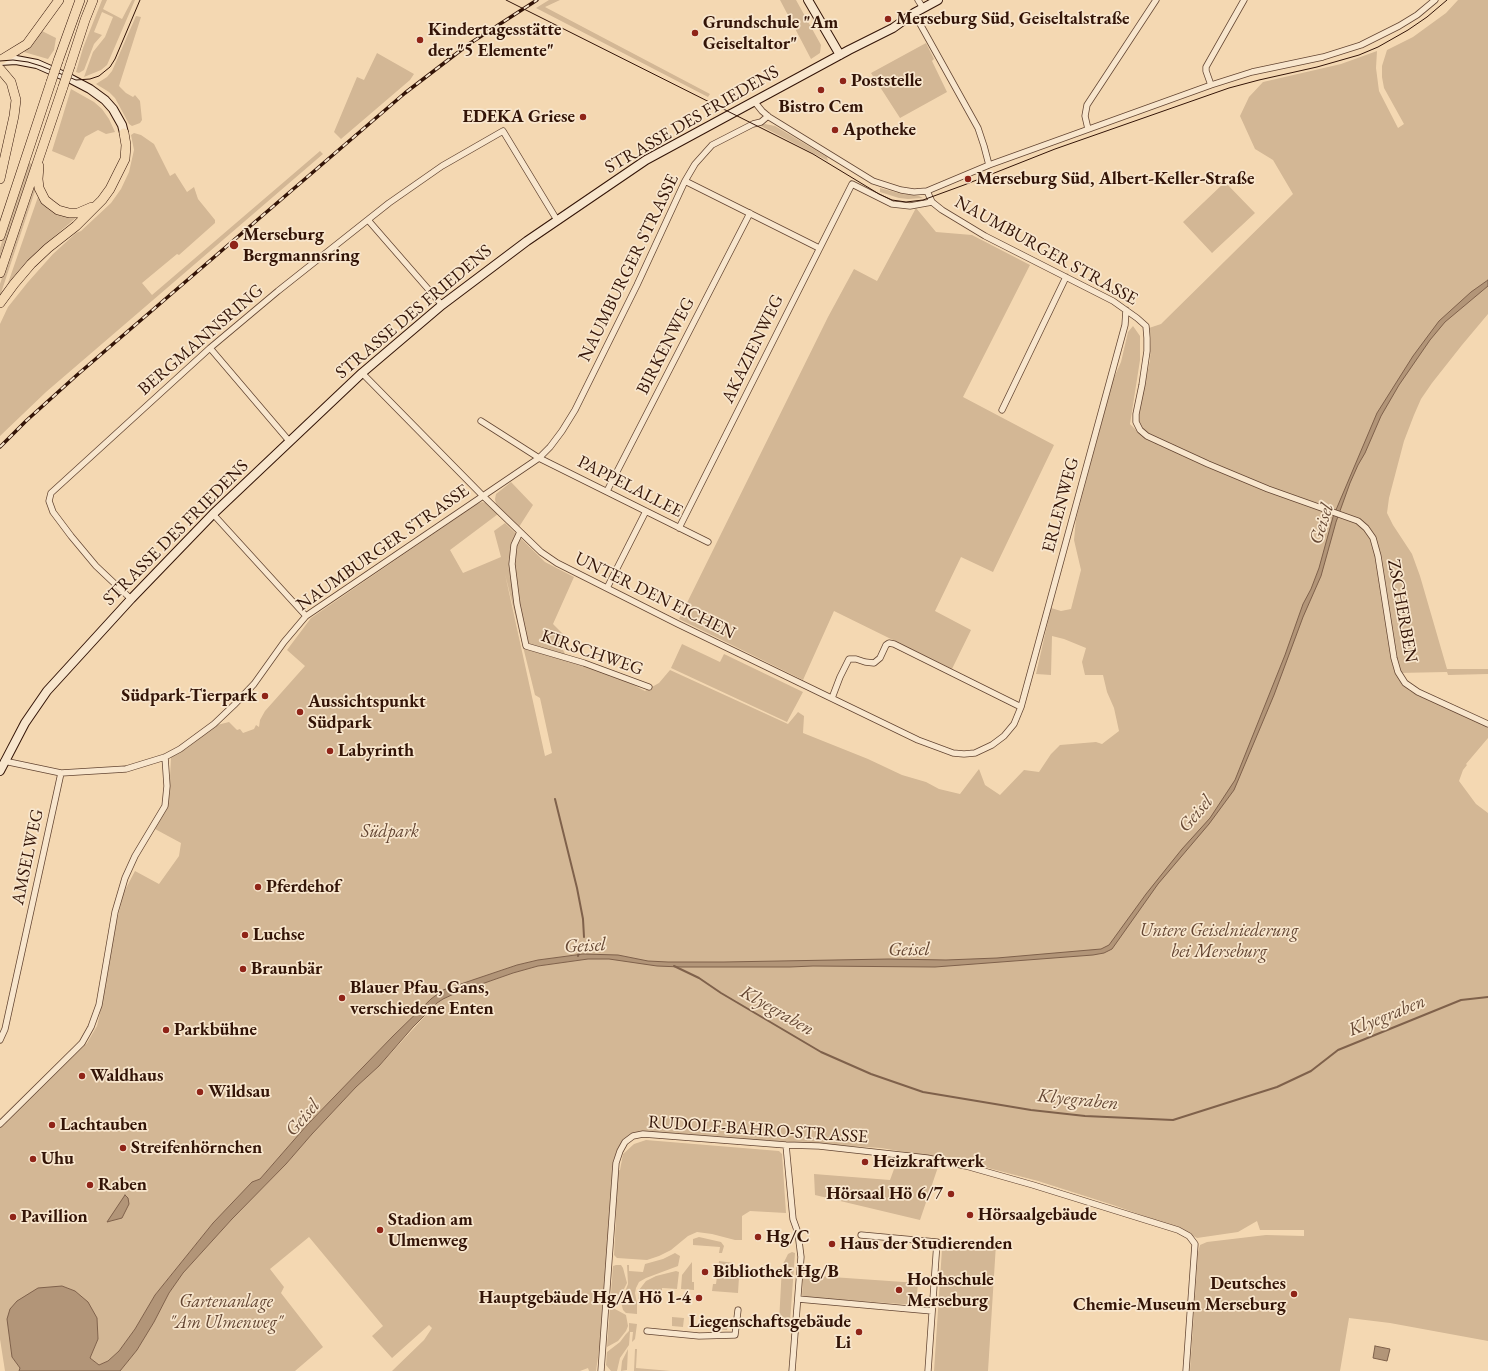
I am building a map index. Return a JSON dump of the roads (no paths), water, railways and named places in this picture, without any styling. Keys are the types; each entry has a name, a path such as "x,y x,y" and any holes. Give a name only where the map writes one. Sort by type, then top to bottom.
{"main road":[{"path":"0,178 14,116 16,100 11,82 0,63 27,44 59,0"},
{"path":"0,236 58,61 80,0"},
{"path":"0,273 62,87 93,0"},
{"path":"0,303 31,264 48,248 76,226 97,205 110,189 125,159 126,145 124,133"},
{"path":"40,153 38,179 39,188 50,204 58,210 74,213 86,211 97,205"}],"street":[{"path":"808,0 840,55"},
{"path":"918,0 923,8"},
{"name":"STRASSE DES FRIEDENS","path":"0,771 1,762 47,691 131,599 213,514 362,373 442,305 527,241 646,160 893,28 914,13 938,0"},
{"path":"1088,129 1085,116 1087,105 1156,0"},
{"path":"1211,85 1206,67 1244,0"},
{"name":"NAUMBURGER STRASSE","path":"754,101 768,116 873,181 901,190 914,192 927,191 988,165 1211,85 1252,72 1323,57 1361,45 1417,15 1435,0"},
{"path":"914,13 978,128 988,165"},
{"path":"0,63 16,60 37,64 90,89 105,100 113,109 122,125 124,133"},
{"name":"NAUMBURGER STRASSE","path":"1,762 62,773 126,769 165,757 180,749 227,713 254,684 284,642 306,616 482,495 539,458 550,447 562,431 575,410 637,285 685,181 695,164 712,145 752,124 762,122 768,116"},
{"name":"BERGMANNSRING","path":"131,599 96,566 71,536 53,512 49,501 51,493 210,348 278,291 389,203 442,166 503,132 557,220"},
{"path":"685,181 819,248"},
{"name":"NAUMBURGER STRASSE","path":"852,184 892,204 910,206 932,202"},
{"name":"AKAZIENWEG","path":"679,528 852,184"},
{"name":"NAUMBURGER STRASSE","path":"927,191 932,202 942,210 985,236 1113,301 1146,326 1147,338 1142,385 1136,414 1136,422 1140,430 1148,436 1208,464 1329,511"},
{"name":"BIRKENWEG","path":"607,491 750,213"},
{"path":"368,220 442,305"},
{"path":"1002,410 1066,277"},
{"name":"ERLENWEG","path":"1021,707 1125,325 1126,310"},
{"path":"210,348 290,442"},
{"name":"UNTER DEN EICHEN","path":"362,373 482,495 541,552 557,563 678,624 918,740 953,754 975,753 992,745 1004,736 1014,724 1021,707"},
{"path":"481,421 539,458"},
{"name":"PAPPELALLEE","path":"539,458 708,542"},
{"path":"607,588 646,511"},
{"name":"ZSCHERBEN","path":"1329,511 1358,521 1366,528 1373,538 1378,556 1394,658 1398,672 1405,683 1418,692 1488,724"},
{"path":"213,514 306,616"},
{"name":"KIRSCHWEG","path":"520,532 514,545 512,564 517,604 526,646 584,663 650,687"},
{"path":"832,698 849,659 874,663 880,658 886,645 889,643 894,644 1021,707"},
{"path":"0,1124 82,1043 91,1027 99,1005 115,912 125,878 135,856 165,806 167,786 165,757"},
{"name":"AMSELWEG","path":"0,1040 5,1030 62,773"},
{"name":"RUDOLF-BAHRO-STRASSE","path":"601,1371 616,1163 625,1142 633,1136 643,1134 786,1145 819,1146 927,1158 966,1166 1178,1230 1189,1236 1195,1244 1186,1371"},
{"path":"786,1145 793,1219 798,1233 801,1257 792,1371"},
{"path":"862,1235 937,1242 928,1371"},
{"path":"798,1299 932,1310"},
{"path":"647,1331 699,1336 735,1335 738,1310"}],"waterway":[{"name":"Geisel","path":"555,799 577,888 583,919 584,937"},
{"name":"Geisel","path":"578,956 580,950"},
{"name":"Klyegraben","path":"674,966 699,978 721,993 821,1052 871,1074 923,1092 1031,1110 1085,1116 1173,1120 1277,1087 1311,1071 1338,1050 1461,1000 1488,997"}],"tram line":[{"path":"0,61 13,60 28,62 76,80 90,79 99,76 110,67 115,59 140,0"},
{"path":"506,0 813,154 879,194 892,200 906,202 923,200 1055,149 1229,88 1317,67 1359,55 1378,47 1408,30 1427,17 1447,0"}],"railway":[{"path":"0,447 26,421 77,375 405,93 469,44 537,0"}],"place":[{"name":"Merseburg Süd, Geiseltalstraße","path":"888,19"},
{"name":"Grundschule \"Am Geiseltaltor\"","path":"695,33"},
{"name":"Kindertagesstätte der \"5 Elemente\"","path":"420,40"},
{"name":"Poststelle","path":"843,81"},
{"name":"Bistro Cem","path":"821,90"},
{"name":"EDEKA Griese","path":"583,117"},
{"name":"Apotheke","path":"835,130"},
{"name":"Merseburg Süd, Albert-Keller-Straße","path":"968,179"},
{"name":"Merseburg Bergmannsring","path":"234,245"},
{"name":"Südpark-Tierpark","path":"265,696"},
{"name":"Aussichtspunkt Südpark","path":"300,712"},
{"name":"Labyrinth","path":"330,751"},
{"name":"Pferdehof","path":"258,887"},
{"name":"Luchse","path":"245,935"},
{"name":"Braunbär","path":"243,969"},
{"name":"Blauer Pfau, Gans, verschiedene Enten","path":"342,998"},
{"name":"Parkbühne","path":"166,1030"},
{"name":"Waldhaus","path":"82,1076"},
{"name":"Wildsau","path":"200,1092"},
{"name":"Lachtauben","path":"52,1125"},
{"name":"Streifenhörnchen","path":"123,1148"},
{"name":"Uhu","path":"33,1159"},
{"name":"Heizkraftwerk","path":"865,1162"},
{"name":"Raben","path":"90,1185"},
{"name":"Hörsaal Hö 6/7","path":"951,1194"},
{"name":"Hörsaalgebäude","path":"970,1215"},
{"name":"Pavillion","path":"13,1217"},
{"name":"Stadion am Ulmenweg","path":"380,1230"},
{"name":"Hg/C","path":"758,1237"},
{"name":"Haus der Studierenden","path":"832,1244"},
{"name":"Bibliothek Hg/B","path":"705,1272"},
{"name":"Hochschule Merseburg","path":"899,1290"},
{"name":"Deutsches Chemie-Museum Merseburg","path":"1294,1294"},
{"name":"Hauptgebäude Hg/A Hö 1-4","path":"699,1298"},
{"name":"Liegenschaftsgebäude Li","path":"859,1332"}],"park label":[{"name":"Südpark","path":"390,832"},
{"name":"Untere Geiselniederung bei Merseburg","path":"1219,941"},
{"name":"Gartenanlage \"Am Ulmenweg\"","path":"226,1312"}]}
